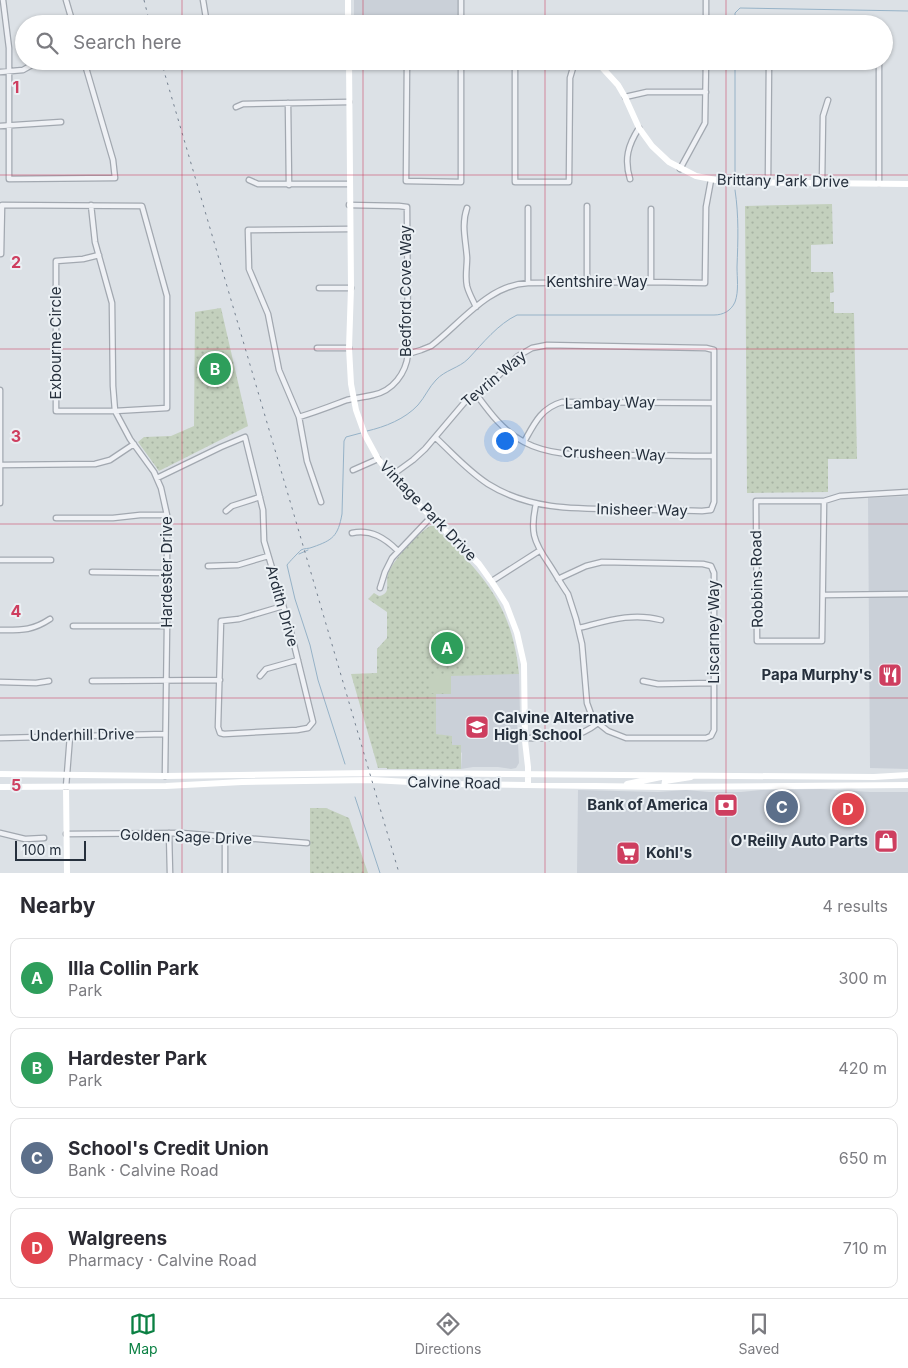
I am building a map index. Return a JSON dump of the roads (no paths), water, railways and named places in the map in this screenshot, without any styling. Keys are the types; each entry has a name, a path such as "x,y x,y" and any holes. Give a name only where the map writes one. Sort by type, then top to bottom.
{"main road":[{"path":"348,0 348,15"},
{"name":"Vintage Park Drive","path":"349,70 351,288 349,348 353,399 362,426 378,459 391,476 473,558 492,581 510,614 522,654 525,681 525,738 528,784"},
{"name":"Brittany Park Drive","path":"605,70 626,97 639,128 645,137 660,154 680,169 696,176 711,180 908,184"},
{"name":"Calvine Road","path":"0,774 165,776 369,773 874,777 908,775"},
{"path":"624,786 635,782 660,778 662,775"},
{"path":"664,787 664,783 668,780 683,779 697,775"},
{"path":"752,786 756,780 778,780 787,776"},
{"name":"Calvine Road","path":"0,786 66,787 354,780 458,784 664,787 908,785"},
{"path":"66,787 67,873"}],"street":[{"path":"4,0 8,36 9,179 115,178 113,160 87,70"},
{"path":"66,0 70,15"},
{"path":"203,0 206,15"},
{"path":"461,0 461,15"},
{"path":"706,0 706,15"},
{"path":"0,72 20,70"},
{"path":"407,70 406,181 461,182 461,70"},
{"path":"516,70 515,182 569,182 570,78 572,70"},
{"path":"680,169 705,123 706,70"},
{"path":"768,182 769,70"},
{"path":"879,70 879,183"},
{"path":"626,97 647,92 706,92"},
{"path":"822,182 824,116 828,100"},
{"path":"236,107 243,104 349,102"},
{"path":"288,103 289,185"},
{"path":"0,126 61,122"},
{"path":"630,179 627,153 630,143 639,128"},
{"path":"249,180 258,184 349,184"},
{"name":"Kentshire Way","path":"408,354 431,346 476,307 502,289 512,285 528,283 705,283 706,207 711,180"},
{"path":"0,254 2,205 142,206 167,296 167,408 115,411"},
{"name":"Hardester Drive","path":"91,205 93,231 110,291 113,309 113,394 115,411 157,478 167,515 165,776"},
{"name":"Bedford Cove Way","path":"299,417 353,399 377,394 391,386 402,374 406,364 408,354 407,207 349,205"},
{"path":"587,206 587,283"},
{"path":"467,208 464,217 467,255 466,281 476,307"},
{"path":"528,208 528,283"},
{"path":"651,209 651,282"},
{"path":"321,502 307,461 299,417 279,370 268,314 249,269 248,230 349,229"},
{"name":"Exbourne Circle","path":"99,255 78,260 56,261 56,411 115,411"},
{"path":"318,288 351,288"},
{"name":"Tevrin Way","path":"391,476 413,460 436,438 464,403 490,384 522,353 532,348 542,345 706,348 714,350"},
{"path":"317,348 349,348"},
{"name":"Inisheer Way","path":"436,438 465,466 487,483 512,496 536,504 564,508 711,510 714,502 714,350"},
{"path":"0,390 0,502"},
{"name":"Crusheen Way","path":"476,394 501,426 524,442 544,450 566,454 714,456"},
{"name":"Lambay Way","path":"524,442 540,416 548,408 562,402 714,403"},
{"name":"Ardith Drive","path":"157,478 245,437 263,510 264,541 298,660 313,718 312,726 297,730 220,733 218,727 220,680"},
{"path":"0,465 95,464 110,460 134,444"},
{"path":"353,470 378,459"},
{"name":"Robbins Road","path":"824,501 822,641 758,641 756,501 824,501 840,496 908,492"},
{"path":"226,511 232,506 260,497"},
{"path":"525,738 575,736 585,733 598,723 591,714 587,703 579,628 568,594 535,542 533,525 536,504"},
{"path":"56,518 113,518 167,515"},
{"path":"380,588 392,558 431,517"},
{"path":"352,533 362,532 378,535 398,550"},
{"path":"492,581 539,551"},
{"path":"208,566 238,565 268,556"},
{"path":"0,560 50,560"},
{"name":"Liscarney Way","path":"558,579 586,566 602,562 703,564 711,566 714,573 714,730 711,736 706,738 626,738 608,731 598,723"},
{"path":"92,572 168,573"},
{"path":"823,595 908,594"},
{"path":"92,681 220,680 221,621 239,619 283,606"},
{"path":"579,628 624,617 661,620"},
{"path":"0,630 32,629 50,619"},
{"path":"73,626 167,626"},
{"path":"260,676 266,669 298,660"},
{"path":"0,682 36,683 49,680"},
{"path":"643,681 658,684 713,683"},
{"name":"Underhill Drive","path":"0,738 164,734"},
{"path":"66,787 70,736"},
{"path":"169,833 170,873"},
{"name":"Golden Sage Drive","path":"66,834 169,833 307,843"},
{"path":"0,834 25,839 44,838"},
{"path":"225,837 225,873"}],"waterway":[{"path":"735,15 740,8 908,11"},
{"path":"735,70 735,172"},
{"path":"367,431 394,422 413,410 440,377 468,359 497,329 517,315 714,315 726,312 735,302 737,289 738,219 735,190"},
{"path":"345,764 318,680 287,565 301,550 311,548 330,539 339,527 342,514 344,441 346,437 361,433"},
{"path":"299,554 308,550"},
{"path":"355,797 380,873"}],"railway":[{"path":"144,0 148,15"},
{"path":"164,70 399,873"}],"place":[{"name":"Hardester Park","path":"215,369"},
{"name":"Illa Collin Park","path":"447,648"},
{"name":"Papa Murphy's","path":"890,675"},
{"name":"Calvine Alternative High School","path":"477,727"},
{"name":"Bank of America","path":"726,805"},
{"name":"School's Credit Union","path":"782,807"},
{"name":"Walgreens","path":"848,809"},
{"name":"O'Reilly Auto Parts","path":"886,841"},
{"name":"Kohl's","path":"628,853"}]}
